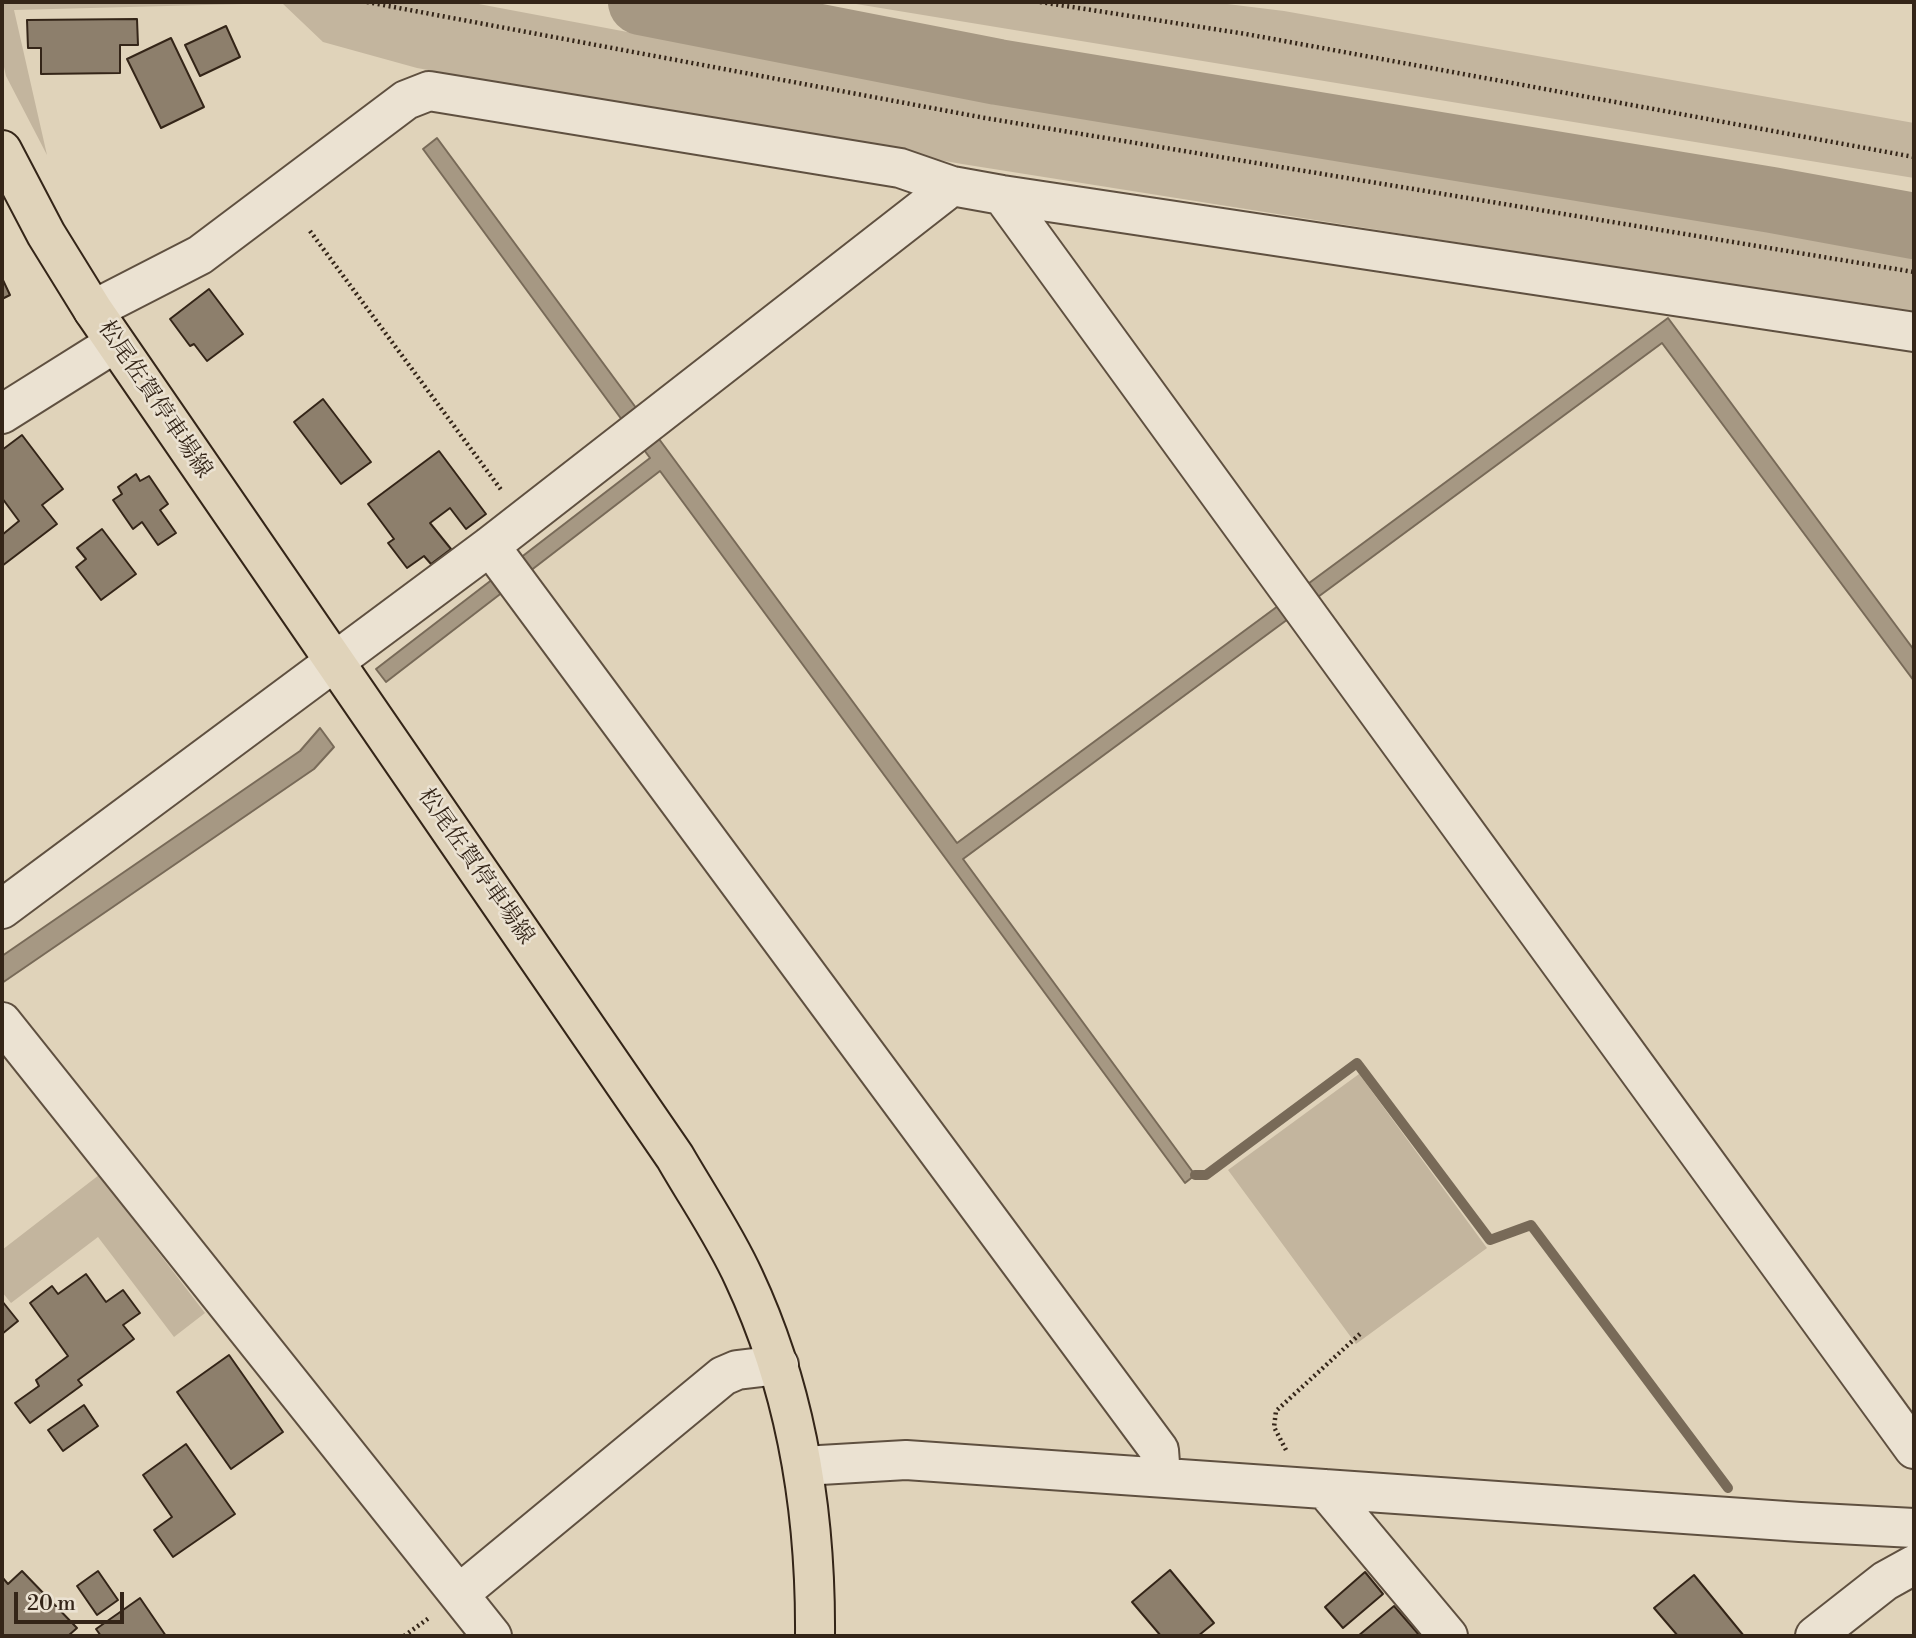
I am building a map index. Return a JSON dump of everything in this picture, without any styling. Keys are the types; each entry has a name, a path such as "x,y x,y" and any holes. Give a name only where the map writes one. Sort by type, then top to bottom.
{"main road":[{"name":"松尾佐賀停車場線","path":"5,165 115,343 675,1157 744,1277 779,1365 803,1466 816,1591 816,1636"}],"street":[{"path":"93,310 200,255 406,100 429,91 900,168 952,187 1914,332"},
{"path":"2,909 334,663 503,564 524,519 952,187"},
{"path":"1002,195 1914,1449"},
{"path":"2,414 115,343"},
{"path":"503,564 1159,1451 1161,1477"},
{"path":"2,1022 492,1636"},
{"path":"459,1594 723,1376 737,1370 779,1365"},
{"path":"803,1466 906,1460 1914,1528"},
{"path":"1325,1489 1448,1636"},
{"path":"1815,1636 1885,1581 1914,1565"}],"path":[{"path":"367,2 985,118 1914,272"},
{"path":"1040,2 1246,34 1914,157"},
{"path":"310,231 524,519"},
{"path":"1325,1489 1292,1462 1274,1427 1276,1411 1361,1333"}],"shaded area":[{"path":"2,2 468,2 973,97 1914,250 1914,315 962,164 417,68 323,42 282,3 14,10 47,155 6,76 2,58"},
{"path":"844,2 1211,2 1284,11 1914,123 1914,178"},
{"path":"437,138 957,843 1668,318 1914,650 1914,681 1662,343 963,859 1195,1175 1185,1183 660,471 386,682 376,669 650,458 423,149"},
{"path":"320,728 334,747 314,769 2,983 2,956 300,751"},
{"path":"1359,1074 1487,1248 1356,1344 1228,1170"},
{"path":"99,1175 205,1313 174,1337 98,1237 11,1303 2,1292 2,1250"}],"building":[{"path":"137,19 138,45 120,45 120,73 41,74 41,48 28,48 27,20"},
{"path":"226,26 240,57 200,76 185,45"},
{"path":"171,38 204,107 161,128 127,59"},
{"path":"2,278 10,295 2,299"},
{"path":"209,289 243,334 207,361 194,344 190,346 170,319"},
{"path":"323,399 371,462 341,484 294,422"},
{"path":"22,435 63,489 42,505 57,524 2,566 2,535 19,521 2,498 2,450"},
{"path":"439,451 486,514 466,529 450,508 430,523 451,549 431,564 424,556 407,568 388,543 394,539 368,504"},
{"path":"136,474 140,481 149,476 168,504 160,510 176,533 158,545 142,522 133,529 113,500 122,494 118,487"},
{"path":"102,529 136,574 101,600 76,567 86,559 77,548"},
{"path":"86,1274 106,1302 123,1290 140,1313 123,1325 134,1339 78,1380 82,1385 30,1423 15,1403 39,1386 36,1380 68,1356 30,1303 52,1286 58,1294"},
{"path":"2,1301 18,1321 2,1334"},
{"path":"229,1355 283,1432 231,1469 177,1392"},
{"path":"84,1405 98,1426 63,1451 48,1430"},
{"path":"186,1444 235,1514 173,1557 154,1530 172,1517 143,1475"},
{"path":"1170,1570 1214,1623 1198,1636 1161,1636 1132,1602"},
{"path":"22,1571 77,1628 68,1636 2,1636 2,1577 8,1584"},
{"path":"98,1571 118,1600 97,1615 77,1586"},
{"path":"1365,1572 1383,1594 1343,1628 1325,1607"},
{"path":"1694,1575 1744,1636 1678,1636 1654,1608"},
{"path":"140,1598 166,1636 101,1636 96,1629"},
{"path":"1394,1606 1420,1636 1358,1636"}],"waterway":[{"path":"641,2 998,72 1914,226"},
{"path":"1195,1175 1206,1175 1357,1063 1490,1240 1531,1225 1728,1488"}]}
